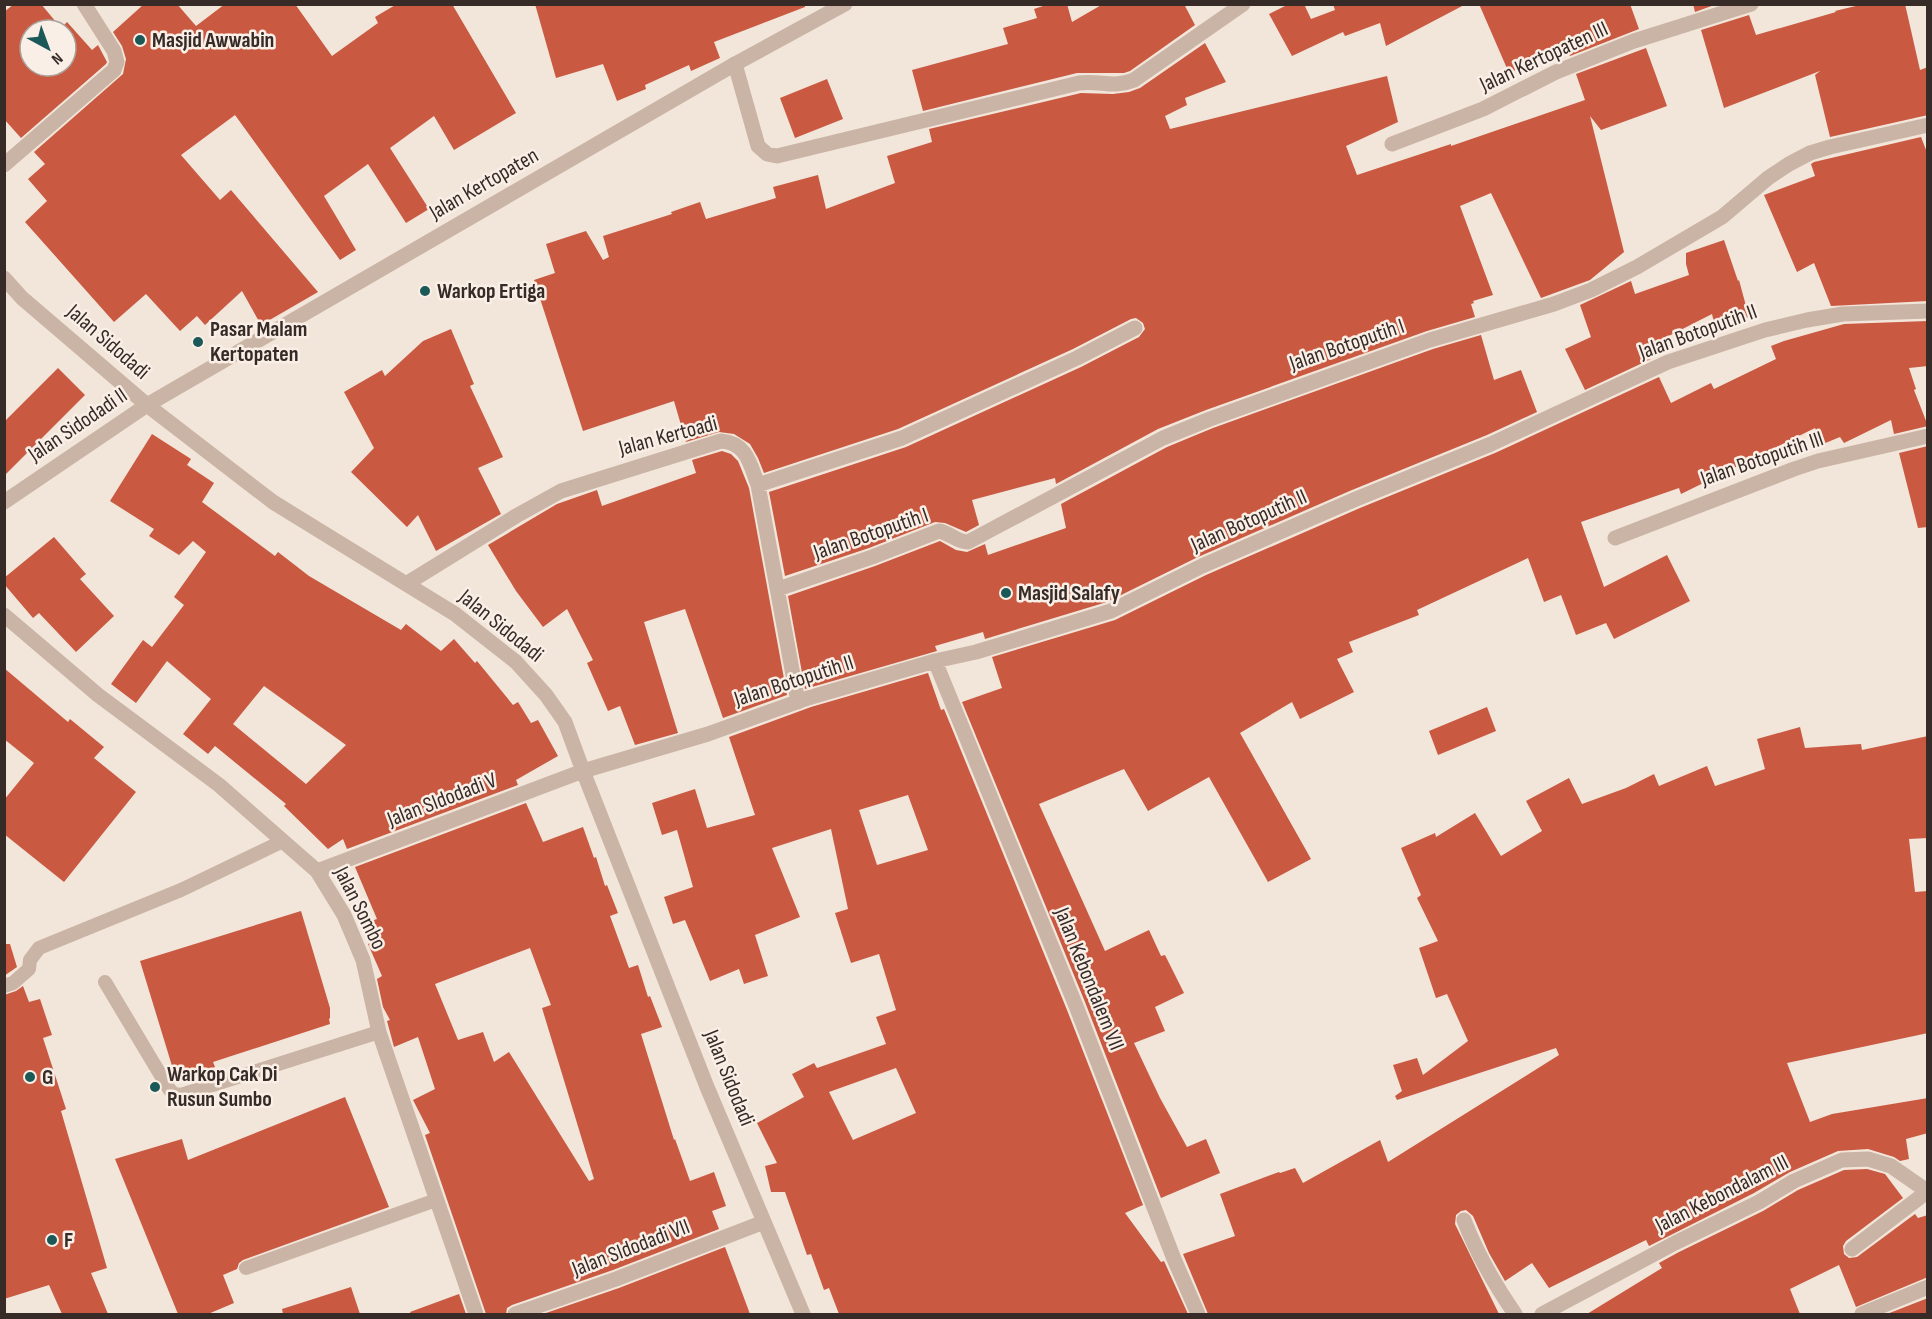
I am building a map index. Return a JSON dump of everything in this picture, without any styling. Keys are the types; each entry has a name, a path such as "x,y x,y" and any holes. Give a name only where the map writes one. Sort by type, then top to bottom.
{"street":[{"path":"4,165 114,70 117,62 114,51 84,4"},
{"name":"Jalan Kertopaten","path":"147,405 735,64 845,4"},
{"path":"735,64 758,146 767,154 777,156 1079,83 1123,85 1134,80 1243,4"},
{"name":"Jalan Kertopaten III","path":"1392,144 1483,110 1556,72 1634,41 1751,4"},
{"name":"Jalan Botoputih I","path":"778,589 939,531 960,541 968,542 1163,438 1200,423 1430,340 1554,304 1591,290 1637,267 1722,217 1768,178 1810,153 1928,126"},
{"name":"Jalan Sidodadi","path":"4,278 22,298 147,405 273,502 455,614 516,662 546,695 565,722 707,1087 803,1314"},
{"name":"Jalan Botoputih II","path":"583,771 708,734 798,702 1111,611 1202,566 1356,499 1501,440 1668,362 1765,330 1807,320 1843,314 1928,311"},
{"path":"759,485 902,438 1077,358 1135,328"},
{"name":"Jalan Sidodadi II","path":"4,502 147,405"},
{"name":"Jalan Botoputih III","path":"1615,538 1802,466 1928,436"},
{"name":"Jalan Kertoadi","path":"406,584 561,491 721,441 734,442 746,452 759,485 798,702"},
{"name":"Jalan Sombo","path":"4,615 98,696 219,785 317,871 344,915 363,960 379,1032 476,1314"},
{"name":"Jalan Kebondalem VII","path":"935,661 1077,1006 1170,1248 1198,1314"},
{"name":"Jalan SIdodadi V","path":"317,871 583,771"},
{"name":"Jalan Kebondalam III","path":"1542,1314 1675,1243 1759,1202 1794,1181 1842,1160 1869,1159 1891,1166 1927,1191"},
{"path":"1852,1249 1927,1191"},
{"path":"1464,1220 1472,1242 1515,1314"},
{"name":"Jalan SIdodadi VII","path":"514,1314 616,1279 764,1222"},
{"path":"1862,1314 1928,1287"}],"lane":[{"path":"4,986 13,983 29,969 30,960 39,948 181,890 283,841"},
{"path":"105,982 174,1094 182,1095 379,1032"},
{"path":"246,1268 436,1200"}],"building":[{"path":"14,4 41,4 53,18 18,18 18,78 78,78 78,34 92,50 98,45 107,62 21,138 4,119 4,12"},
{"path":"144,4 177,4 196,26 225,4 295,4 332,56 378,23 375,17 397,4 452,4 516,113 454,150 434,116 390,148 429,209 406,223 368,164 324,196 356,250 340,260 235,115 181,155 220,200 231,190 318,292 261,325 242,291 205,325 197,316 180,331 146,294 114,322 25,222 47,201 28,179 45,164 34,152 123,74 126,59 122,46 113,32"},
{"path":"535,4 805,4 805,7 714,42 720,58 691,71 689,65 645,85 646,89 617,101 603,64 556,78"},
{"path":"1049,4 1067,4 1072,22 1103,4 1184,4 1195,25 1124,73 1077,73 923,111 912,70 1008,44 1003,28 1037,18 1034,9"},
{"path":"1289,4 1304,4 1311,19 1335,10 1333,4 1466,4 1386,46 1380,23 1345,36 1343,32 1292,56 1269,14"},
{"path":"1479,4 1630,4 1639,29 1570,56 1567,47 1509,73"},
{"path":"1693,4 1717,4 1695,12"},
{"path":"1864,4 1905,4 1920,70 1928,67 1928,115 1830,137 1815,75 1820,71 1724,108 1701,30 1749,15 1756,35"},
{"path":"1205,43 1226,82 1185,98 1187,105 1165,116 1170,129 1387,76 1398,122 1346,146 1357,175 1451,144 1451,146 1585,100 1576,74 1646,48 1667,106 1601,130 1590,116 1624,252 1590,280 1541,298 1491,193 1460,206 1493,295 1473,301 1474,303 1471,304 1475,317 1427,331 1158,429 1056,484 1055,478 972,500 979,525 966,532 945,523 935,522 869,548 785,576 769,492 906,447 1081,367 1139,337 1145,329 1143,323 1136,318 1131,319 1073,349 898,429 764,473 750,444 734,434 719,432 686,442 674,401 583,431 534,280 555,273 546,244 586,231 603,260 609,257 603,236 672,214 671,212 700,202 706,219 776,198 773,187 818,175 826,209 895,183 887,156 932,142 929,129 1081,93 1129,92 1140,88"},
{"path":"827,79 843,119 795,138 780,98"},
{"path":"1921,137 1928,155 1928,301 1831,306 1814,263 1797,272 1764,195 1815,176 1811,164 1814,162"},
{"path":"1724,240 1739,280 1749,317 1715,326 1712,314 1645,348 1651,359 1585,390 1565,349 1591,337 1580,305 1631,281 1635,294 1689,275 1686,253"},
{"path":"1928,321 1928,366 1909,368 1916,389 1914,390 1928,426 1894,434 1891,420 1844,443 1840,437 1823,444 1815,428 1681,494 1679,488 1581,522 1604,587 1667,555 1690,601 1614,639 1606,623 1576,635 1561,595 1544,602 1528,558 1417,610 1419,615 1349,642 1353,652 1337,659 1354,692 1300,719 1292,702 1240,733 1311,859 1268,882 1209,777 1148,811 1124,769 1039,804 1105,951 1149,930 1161,956 1165,955 1184,993 1155,1007 1165,1031 1134,1043 1160,1098 1187,1147 1206,1139 1220,1173 1161,1198 1085,1002 962,702 1002,688 992,657 1115,620 1206,575 1360,508 1495,453 1659,377 1671,403 1711,383 1714,389 1776,359 1771,346 1784,341 1844,324"},
{"path":"451,329 474,384 470,386 503,457 478,468 501,514 436,551 418,515 407,527 351,472 374,448 344,392 382,370 385,376 423,341"},
{"path":"1481,335 1494,380 1521,370 1537,412 1198,557 1107,602 985,639 983,632 935,646 937,651 805,689 788,596 940,541 956,550 967,552 985,544 988,555 1066,528 1061,504 1167,447 1213,428 1433,349"},
{"path":"58,368 85,395 4,476 4,422"},
{"path":"152,434 191,459 187,465 214,483 202,502 275,556 278,552 309,576 401,630 406,624 441,651 454,639 475,663 477,661 513,705 518,702 531,723 538,720 558,756 516,780 518,785 347,849 343,839 328,849 284,806 286,804 215,746 208,754 183,734 211,699 167,661 136,703 111,684 143,640 152,647 184,605 174,597 206,552 193,541 179,555 149,536 154,529 110,501","holes":["264,686 346,745 306,784 233,724"]},
{"path":"1928,446 1928,527 1918,528 1899,453"},
{"path":"722,451 731,454 738,461 749,488 787,695 723,718 685,609 644,622 678,733 635,745 620,706 608,711 587,663 593,660 567,609 543,627 516,591 488,545 557,504 597,490 602,506 696,473 692,460"},
{"path":"54,537 86,574 80,579 114,616 76,652 39,613 33,618 4,584 4,578"},
{"path":"4,668 68,722 70,719 104,747 94,758 136,792 64,882 4,834 4,800 34,763 4,739"},
{"path":"928,673 941,710 944,709 1067,1010 1143,1205 1125,1213 1161,1262 1164,1261 1188,1314 839,1314 829,1288 824,1290 811,1254 807,1255 785,1192 771,1192 765,1166 777,1163 757,1123 804,1097 792,1074 814,1063 817,1068 886,1044 876,1017 896,1010 879,954 851,963 835,913 848,909 831,829 772,848 800,917 755,935 768,976 744,984 739,969 710,981 685,920 673,924 664,897 693,887 677,830 662,835 652,803 695,789 707,828 755,815 729,737 811,707","holes":["908,795 928,850 877,865 859,810","896,1068 916,1113 853,1140 829,1092"]},
{"path":"1487,707 1496,731 1438,755 1429,731"},
{"path":"1800,727 1805,748 1861,744 1862,750 1928,736 1928,838 1909,839 1915,892 1928,891 1928,1033 1787,1063 1810,1122 1832,1114 1928,1098 1928,1133 1906,1139 1909,1159 1900,1161 1868,1149 1838,1151 1790,1172 1754,1193 1649,1246 1646,1240 1549,1288 1532,1263 1505,1281 1489,1253 1473,1216 1466,1210 1461,1211 1456,1215 1455,1224 1499,1314 1208,1314 1183,1254 1235,1236 1220,1194 1295,1168 1303,1183 1380,1140 1388,1162 1559,1055 1556,1048 1397,1100 1395,1096 1402,1091 1393,1065 1417,1058 1423,1075 1468,1041 1447,994 1436,998 1419,948 1438,941 1417,898 1421,895 1401,848 1435,833 1436,837 1475,813 1501,856 1542,831 1526,801 1569,778 1582,804 1626,788 1654,774 1659,786 1707,766 1715,786 1765,769 1757,739"},
{"path":"526,803 543,842 583,827 605,886 607,885 618,913 610,916 629,968 638,965 648,997 650,996 662,1027 641,1034 674,1140 690,1181 714,1172 726,1206 712,1211 719,1229 613,1270 512,1305 507,1308 506,1314 486,1314 425,1135 430,1133 413,1100 435,1089 418,1037 394,1047 387,1021 390,1020 383,1007 377,979 382,976 368,944 379,939 371,921 377,919 355,867","holes":["530,948 551,1005 542,1008 594,1179 589,1181 509,1052 494,1062 483,1032 458,1040 435,984"]},
{"path":"301,911 330,1008 330,1024 213,1062 215,1067 176,1079 140,961"},
{"path":"4,944 10,944 17,967 4,976"},
{"path":"23,986 29,1002 40,999 52,1035 43,1038 66,1109 61,1111 107,1268 91,1273 108,1314 62,1314 49,1285 4,1299 4,995"},
{"path":"345,1097 389,1207 243,1260 237,1269 223,1275 234,1303 208,1314 178,1314 115,1159 182,1139 188,1160"},
{"path":"1867,1169 1885,1174 1903,1198 1846,1241 1843,1246 1844,1254 1849,1258 1857,1257 1915,1214 1918,1218 1928,1215 1928,1277 1856,1307 1839,1265 1790,1289 1800,1314 1587,1314 1662,1268 1659,1263 1763,1211 1798,1190 1844,1170"},
{"path":"725,1247 750,1314 543,1314 619,1288"},
{"path":"351,1287 360,1314 283,1314 282,1309"},
{"path":"459,1294 466,1314 411,1314 410,1312"},
{"path":"1928,1298 1928,1314 1887,1314"}],"place":[{"name":"Masjid Awwabin","path":"140,40"},
{"name":"Warkop Ertiga","path":"425,291"},
{"name":"Pasar Malam Kertopaten","path":"198,342"},
{"name":"Masjid Salafy","path":"1006,593"},
{"name":"G","path":"30,1077"},
{"name":"Warkop Cak Di Rusun Sumbo","path":"155,1087"},
{"name":"F","path":"52,1240"}]}
